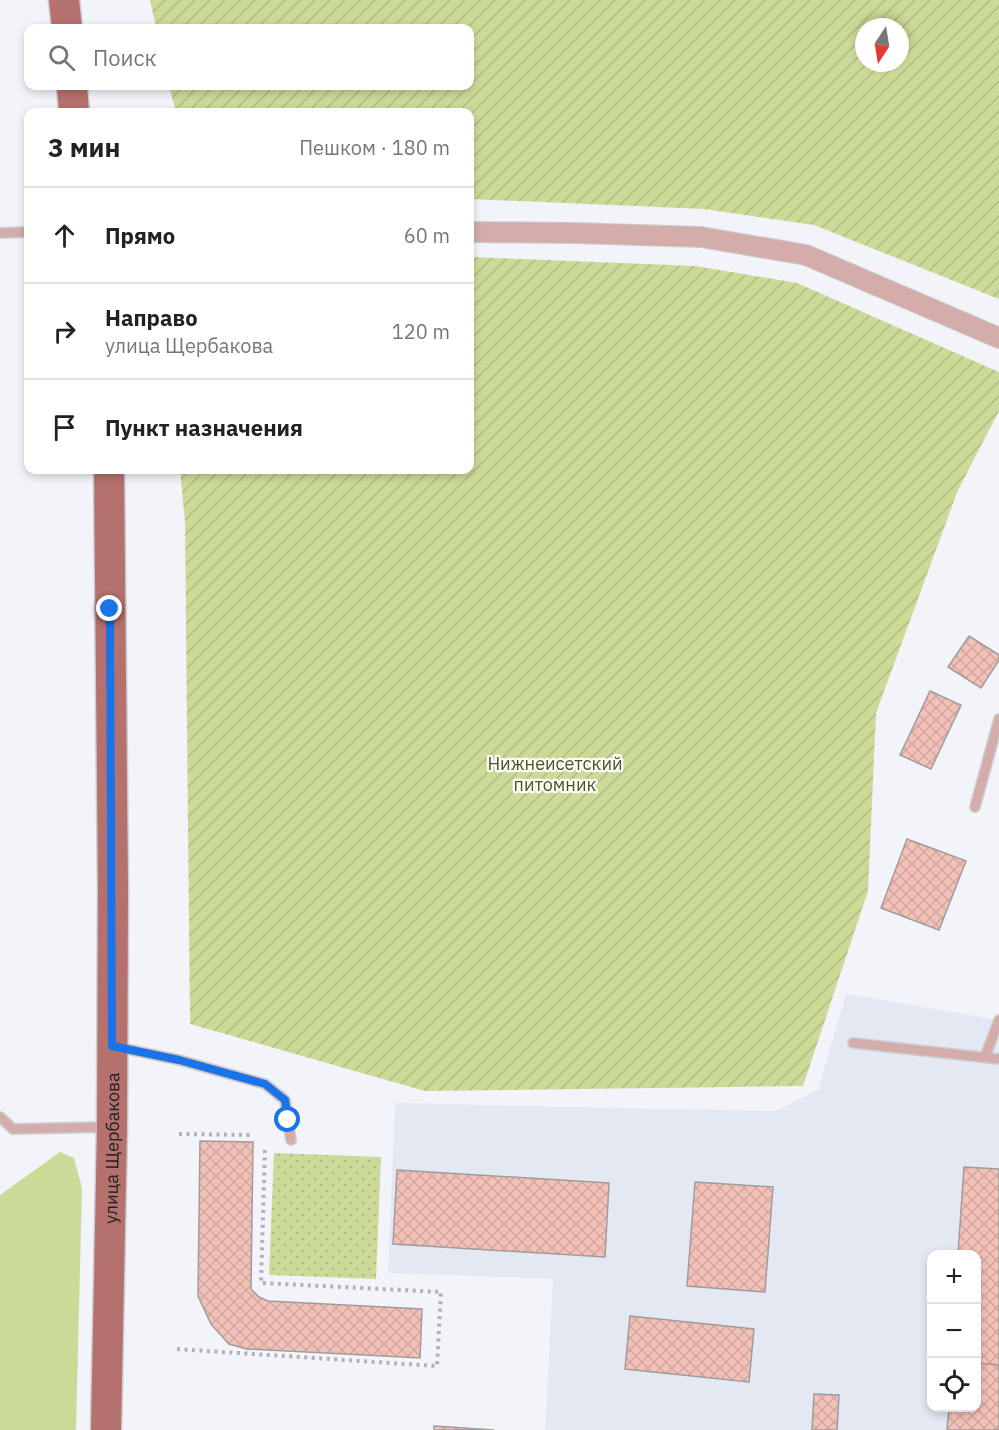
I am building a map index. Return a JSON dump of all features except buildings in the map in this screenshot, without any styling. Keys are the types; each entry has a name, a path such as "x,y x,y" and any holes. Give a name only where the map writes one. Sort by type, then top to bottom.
{"main road":[{"path":"64,0 67,24"},
{"path":"72,90 74,108"},
{"name":"улица Щербакова","path":"106,1430 112,1127 113,877 109,474"}],"street":[{"path":"474,232 701,237 806,255 999,338"}],"lane":[{"path":"0,233 24,232"},
{"path":"975,807 999,719"},
{"path":"986,1057 999,1020"},
{"path":"853,1043 999,1059"},
{"path":"112,1046 179,1060 265,1084 285,1100 291,1140"},
{"path":"0,1117 13,1129 112,1127"}],"path":[{"path":"178,1134 254,1135"},
{"path":"177,1349 437,1366 441,1292 261,1283 265,1148"}],"shaded area":[{"path":"846,994 999,1020 999,1430 545,1430 553,1279 388,1273 395,1103 775,1111 818,1090"}],"green space":[{"path":"150,0 999,0 999,299 814,225 704,209 474,199 474,108 175,108 170,90 474,90 474,24 155,24"},
{"name":"Нижнеисетский питомник","path":"474,257 696,266 797,283 999,372 999,411 958,490 876,713 868,891 803,1086 425,1091 190,1024 185,522 180,474 474,474"},
{"path":"60,1152 74,1158 82,1188 76,1430 0,1430 0,1195"},
{"path":"274,1153 381,1157 376,1279 269,1275"}],"route":[{"path":"110,609 112,1046 179,1060 265,1084 285,1100 288,1120"}]}
